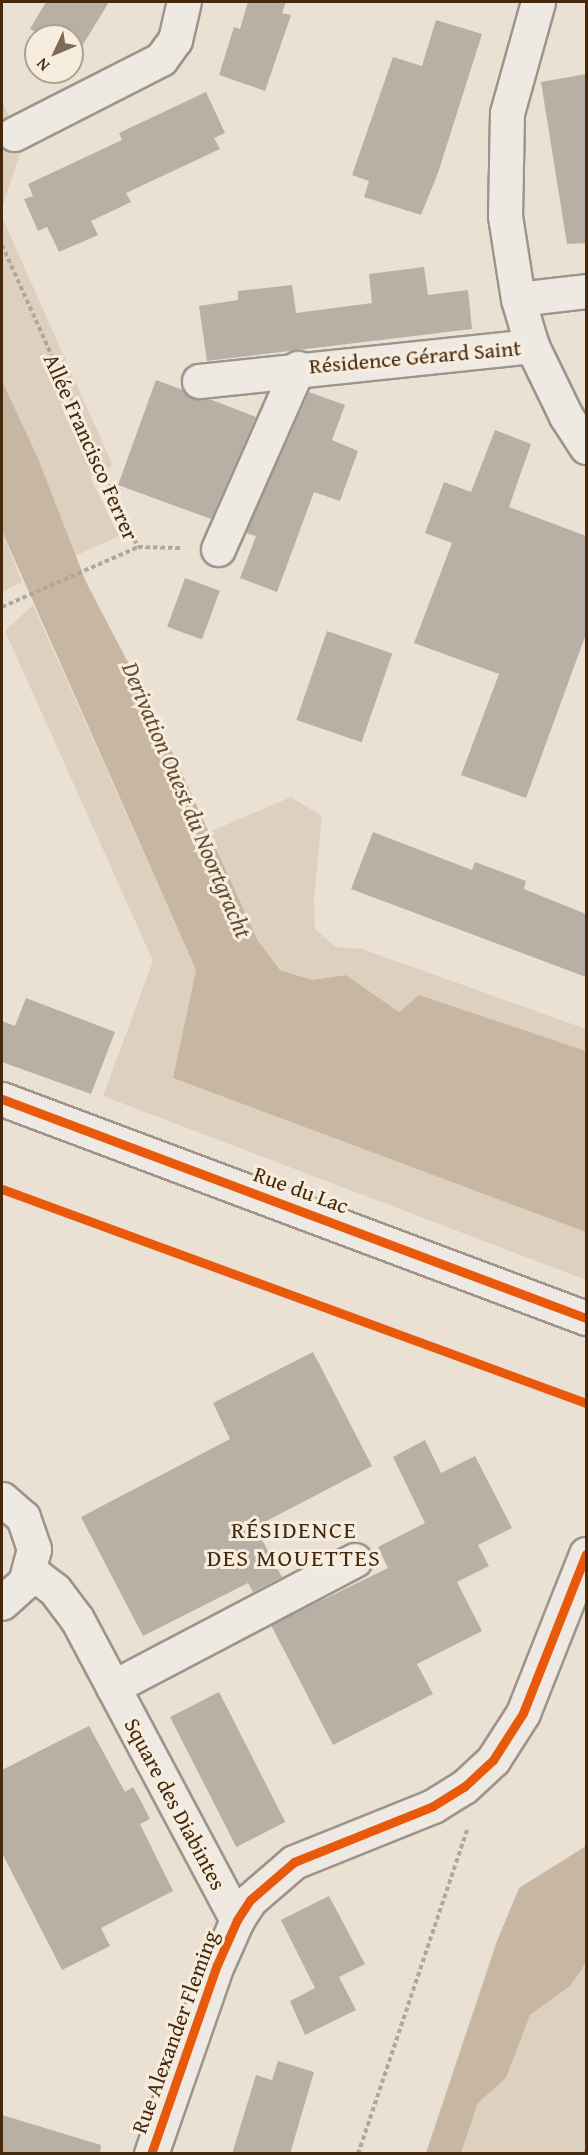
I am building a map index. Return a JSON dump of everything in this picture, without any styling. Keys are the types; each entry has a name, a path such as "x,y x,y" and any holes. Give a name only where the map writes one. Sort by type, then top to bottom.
{"street":[{"path":"14,134 161,59 175,40 184,2"},
{"path":"538,2 516,72 504,134 505,216 518,299 532,346 566,416 586,447"},
{"path":"518,299 586,291"},
{"name":"Résidence Gérard Saint","path":"200,381 298,368 532,346"},
{"name":"Résidence Gérard Saint","path":"218,549 298,368"},
{"name":"Rue du Lac","path":"2,1099 586,1318"},
{"path":"2,1499 15,1509 29,1527 34,1549 30,1571 18,1591 2,1603"},
{"name":"Rue Alexander Fleming","path":"151,2154 237,1920 263,1885 294,1862 433,1806 464,1787 494,1760 515,1730 586,1554"},
{"path":"113,1687 355,1560"},
{"name":"Square des Diabintes","path":"30,1571 68,1604 237,1920"}],"path":[{"path":"358,2154 467,1831 464,1787"}],"shaded area":[{"path":"2,100 22,148 2,208"},
{"path":"2,217 113,466 90,477 119,536 75,556 37,456 2,381"},
{"path":"2,531 22,582 2,592"},
{"path":"33,605 196,970 173,1078 586,1232 586,1280 103,1096 153,961 5,631"},
{"path":"291,797 322,816 314,900 315,929 336,947 362,949 586,1029 586,1051 419,995 399,1012 346,975 312,980 280,970 258,941 209,832"},
{"path":"586,1963 586,2153 461,2154 478,2103 506,2078 530,2015 570,1986"}],"water":[{"name":"Derivation Ouest du Noortgracht","path":"2,381 37,456 86,582 156,716 258,941 280,970 312,980 346,975 399,1012 419,995 586,1051 586,1232 173,1078 196,970 2,531"},
{"path":"586,1846 586,1963 570,1986 530,2015 506,2078 478,2103 461,2153 426,2153 497,1941 519,1888"}],"building":[{"path":"46,2 109,2 84,43 84,24 33,24"},
{"path":"248,2 286,2 282,13 291,15 265,91 219,75 234,27 240,29"},
{"path":"436,20 482,34 438,173 421,215 364,197 369,181 352,175 393,57 422,66"},
{"path":"586,74 586,243 567,244 541,82"},
{"path":"206,92 225,133 214,138 220,149 126,193 131,202 91,221 98,235 59,252 47,227 38,231 24,199 33,196 28,184 122,140 119,133"},
{"path":"424,267 428,295 468,290 472,329 207,361 199,306 238,300 238,291 292,285 296,313 372,303 369,274"},
{"path":"156,380 183,390 192,398 212,400 256,417 211,519 118,485"},
{"path":"309,392 345,405 332,440 358,451 340,501 314,492 277,592 240,578 256,536 246,533"},
{"path":"495,430 531,444 509,507 586,536 586,634 526,798 461,775 499,674 414,643 452,543 425,533 444,482 471,492"},
{"path":"185,578 220,591 202,640 167,627"},
{"path":"327,631 392,653 362,742 296,720"},
{"path":"373,832 472,870 475,862 526,881 524,889 586,914 586,977 351,889"},
{"path":"26,998 115,1032 91,1094 2,1062 2,1021 15,1026"},
{"path":"313,1352 372,1466 255,1527 282,1577 253,1592 248,1583 143,1636 81,1517 230,1439 213,1403"},
{"path":"425,1440 441,1473 475,1456 512,1528 478,1545 489,1566 457,1582 482,1631 417,1664 433,1694 333,1745 271,1625 388,1568 378,1547 425,1523 393,1457"},
{"path":"219,1692 285,1822 236,1847 170,1717"},
{"path":"89,1726 125,1792 133,1787 142,1803 150,1819 140,1824 173,1891 101,1928 110,1946 62,1970 2,1853 2,1770"},
{"path":"329,1896 365,1964 339,1977 356,2010 305,2035 290,2001 315,1988 281,1920"},
{"path":"278,2061 314,2072 290,2154 232,2154 256,2075 272,2080"},
{"path":"2,2115 101,2145 100,2154 2,2154"}],"cycle path":[{"path":"2,1099 586,1318"},
{"path":"2,1189 586,1403"},
{"path":"151,2154 217,1965 237,1920 250,1900 294,1862 433,1806 464,1787 493,1760 523,1713 586,1554"}],"district":[{"name":"RÉSIDENCE DES MOUETTES","path":"294,1544"}]}
